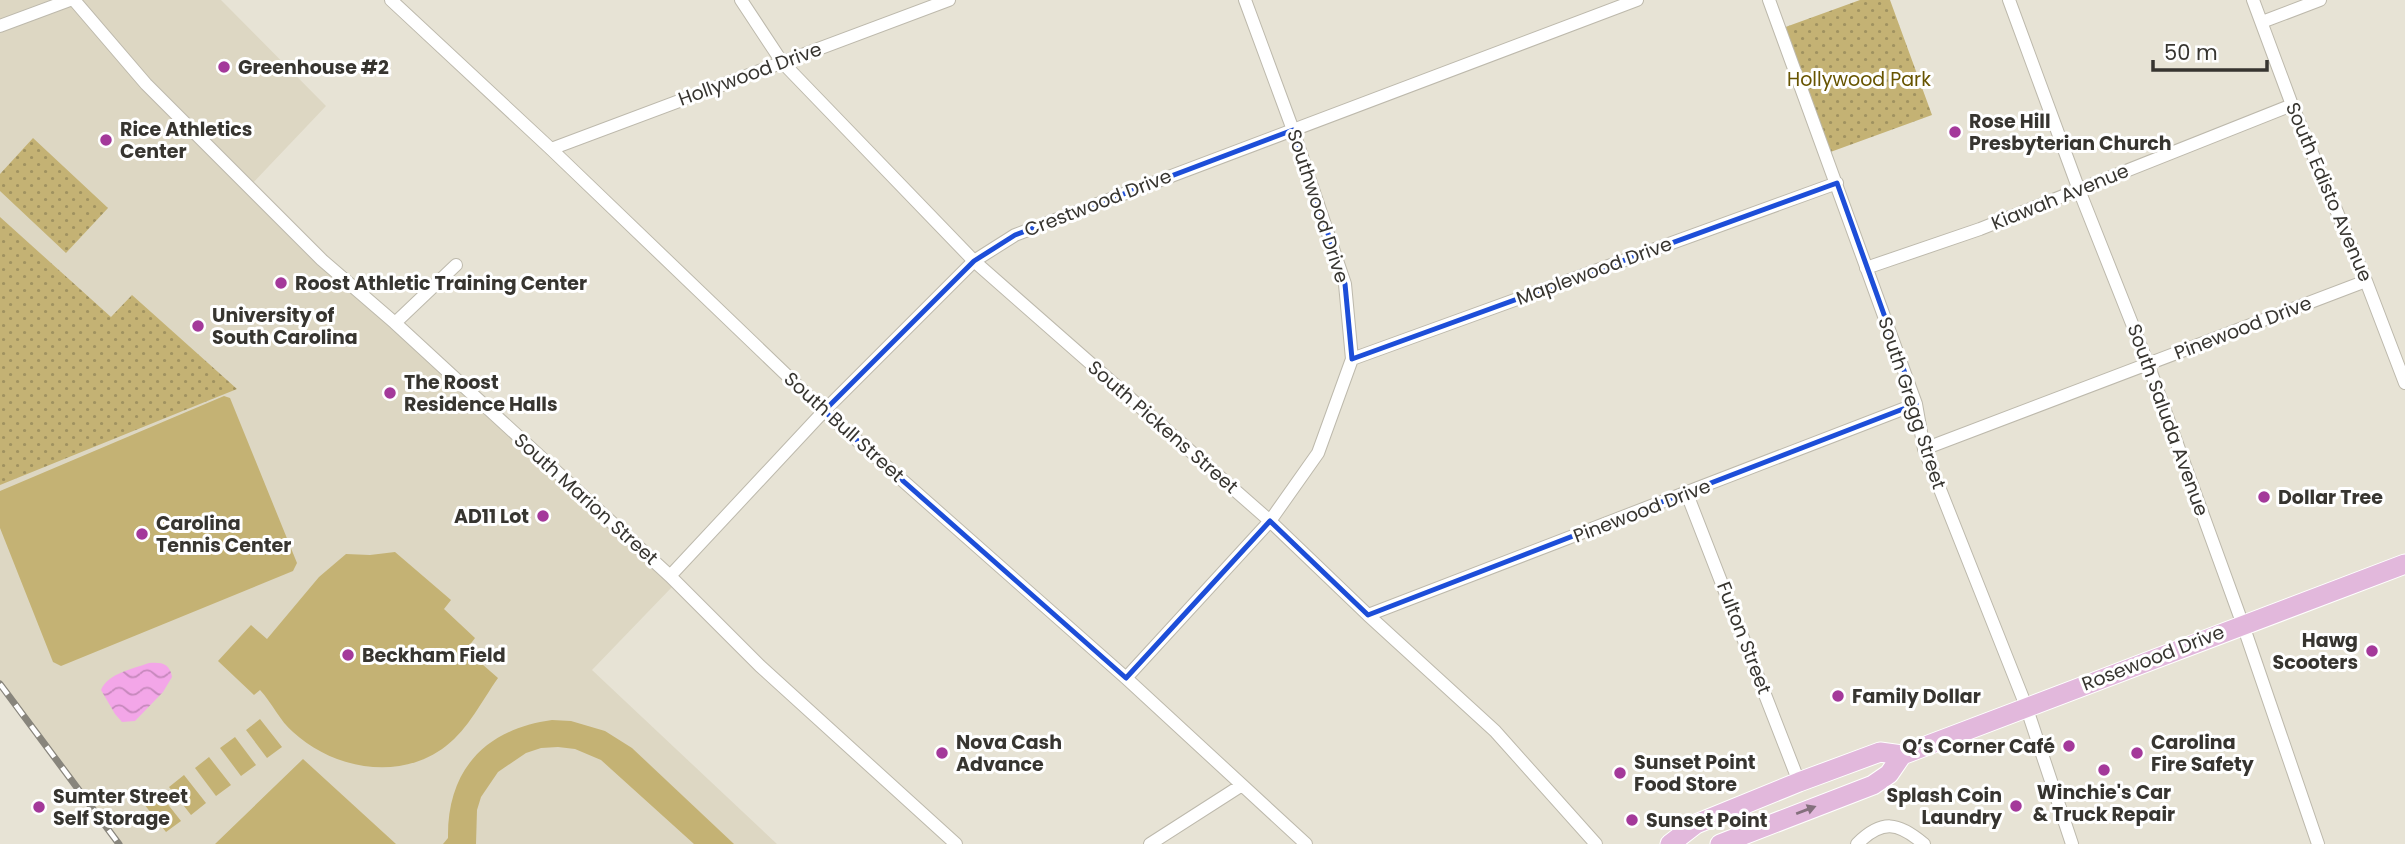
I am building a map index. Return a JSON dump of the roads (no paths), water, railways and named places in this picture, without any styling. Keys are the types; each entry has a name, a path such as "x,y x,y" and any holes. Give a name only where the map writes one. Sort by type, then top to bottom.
{"main road":[{"name":"Rosewood Drive","path":"1670,844 1696,824 1799,782 1880,752 1902,755 2405,564"},
{"name":"Rosewood Drive","path":"1720,844 1873,785 1889,774 1902,755"}],"street":[{"path":"0,26 72,0"},
{"name":"South Marion Street","path":"72,0 146,84 322,260 395,323 670,576 760,666 956,844"},
{"name":"South Bull Street","path":"391,0 824,411 1126,678 1306,844"},
{"name":"South Pickens Street","path":"740,0 782,62 974,261 1270,521 1495,731 1596,844"},
{"name":"Hollywood Drive","path":"551,149 949,0"},
{"name":"Southwood Drive","path":"1126,678 1270,521 1318,453 1352,359 1345,284 1245,0"},
{"name":"Crestwood Drive","path":"670,576 824,411 974,261 1014,235 1637,0"},
{"name":"South Gregg Street","path":"1769,0 1916,404 1924,449 2026,706 2072,844"},
{"name":"South Saluda Avenue","path":"2009,0 2079,190 2148,363 2243,625 2318,844"},
{"name":"South Edisto Avenue","path":"2253,0 2292,106 2366,281 2405,383"},
{"path":"2262,22 2320,0"},
{"name":"Kiawah Avenue","path":"1866,268 1980,229 2292,106"},
{"name":"Maplewood Drive","path":"1352,359 1837,183"},
{"path":"395,323 456,265"},
{"name":"Pinewood Drive","path":"1924,449 2366,281"},
{"name":"Pinewood Drive","path":"1368,615 1916,404"},
{"name":"Fulton Street","path":"1688,494 1799,782"},
{"path":"1150,844 1242,785"},
{"path":"1857,844 1875,828 1889,826 1902,828 1924,844"}],"water":[{"path":"149,663 164,664 172,677 163,692 135,721 122,722 101,690 109,679"}],"railway":[{"path":"0,684 119,844"}],"place":[{"name":"Greenhouse #2","path":"224,67"},
{"name":"Rose Hill Presbyterian Church","path":"1955,132"},
{"name":"Rice Athletics Center","path":"106,140"},
{"name":"Roost Athletic Training Center","path":"281,283"},
{"name":"University of South Carolina","path":"198,326"},
{"name":"The Roost Residence Halls","path":"390,393"},
{"name":"Dollar Tree","path":"2264,497"},
{"name":"AD11 Lot","path":"543,516"},
{"name":"Carolina Tennis Center","path":"142,534"},
{"name":"Hawg Scooters","path":"2372,651"},
{"name":"Beckham Field","path":"348,655"},
{"name":"Family Dollar","path":"1838,696"},
{"name":"Q’s Corner Café","path":"2069,746"},
{"name":"Nova Cash Advance","path":"942,753"},
{"name":"Carolina Fire Safety","path":"2137,753"},
{"name":"Winchie's Car & Truck Repair","path":"2104,770"},
{"name":"Sunset Point Food Store","path":"1620,773"},
{"name":"Splash Coin Laundry","path":"2016,806"},
{"name":"Sumter Street Self Storage","path":"39,807"},
{"name":"Sunset Point","path":"1632,820"}],"park label":[{"name":"Hollywood Park","path":"1859,79"}]}
